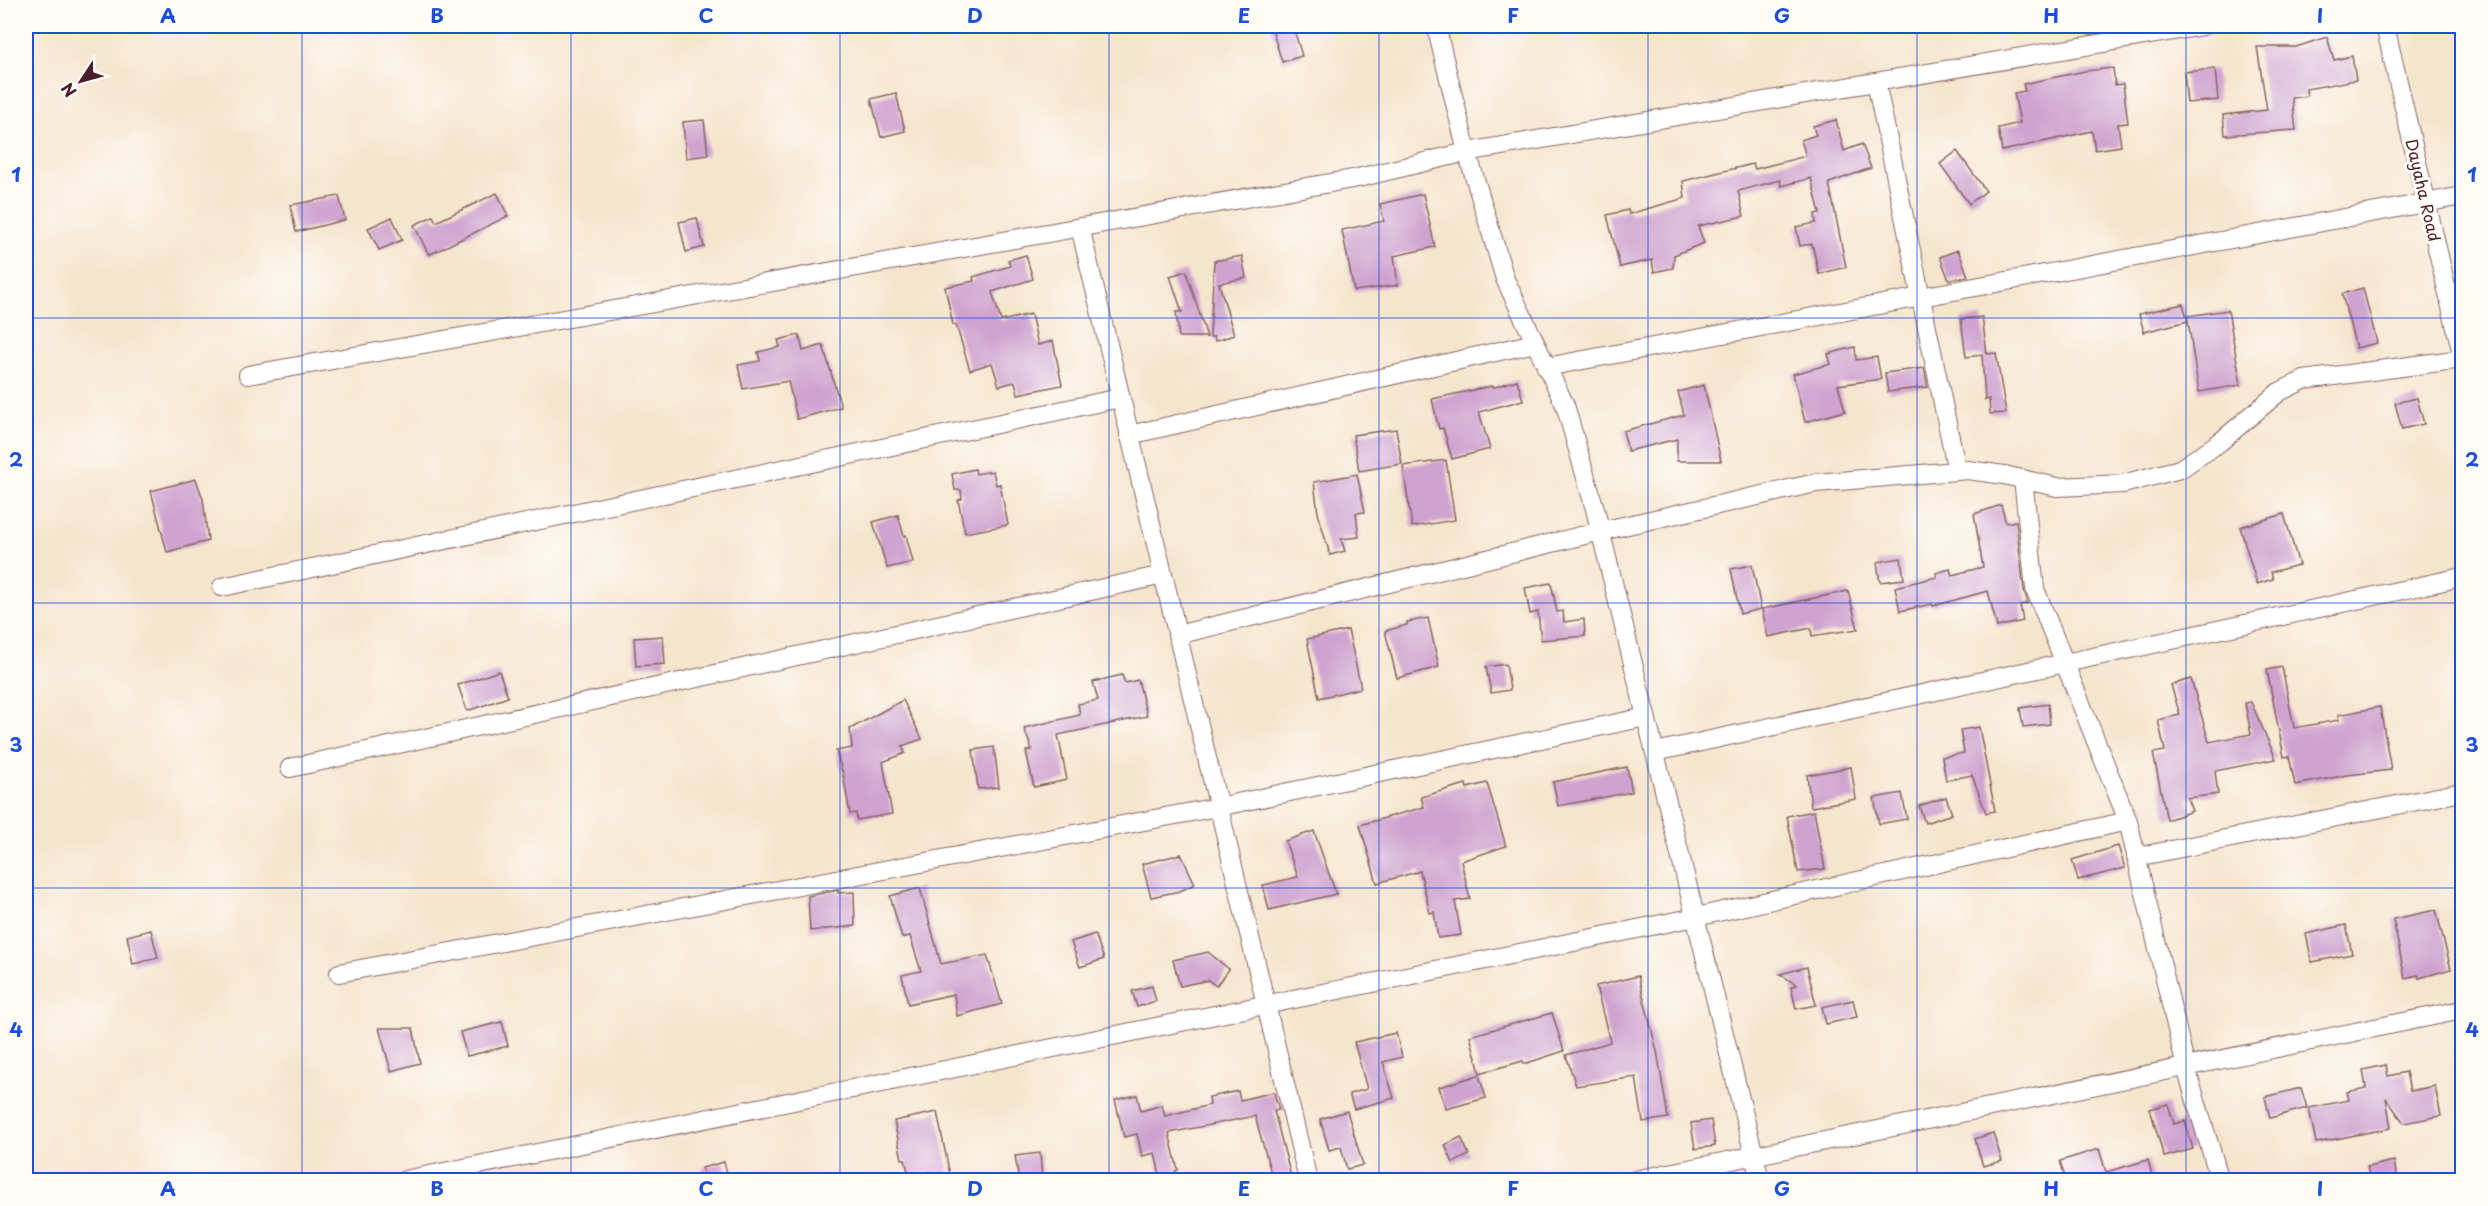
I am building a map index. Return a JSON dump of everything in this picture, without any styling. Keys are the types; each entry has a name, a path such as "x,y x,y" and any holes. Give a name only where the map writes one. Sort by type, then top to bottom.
{"street":[{"path":"1436,26 1467,152 1505,279 1565,405 1601,531 1760,1180"},
{"path":"248,375 1358,178 1467,152 2203,26"},
{"name":"Dayaha Road","path":"2385,26 2463,354"},
{"path":"1876,82 1957,471"},
{"path":"1546,367 2463,196"},
{"path":"1080,227 1308,1180"},
{"path":"1129,435 1535,343"},
{"path":"1177,635 1601,531 1816,483 1968,470 2057,487 2123,484 2180,469 2220,442 2279,392 2304,380 2463,359"},
{"path":"222,587 1120,398"},
{"path":"2023,479 2035,589 2128,821 2186,1068 2220,1180"},
{"path":"290,768 1163,575"},
{"path":"1655,753 2463,577"},
{"path":"339,974 1218,807 1646,717"},
{"path":"2136,857 2463,792"},
{"path":"405,1180 1696,918 2128,821"},
{"path":"1635,1180 2463,1010"}],"building":[{"path":"1271,26 1293,26 1302,56 1282,62"},
{"path":"2327,37 2334,60 2352,56 2356,80 2306,89 2307,96 2292,98 2296,130 2225,135 2223,115 2267,110 2257,47 2296,47"},
{"path":"2113,68 2115,85 2123,84 2128,123 2118,124 2121,146 2095,150 2092,131 2002,151 1998,128 2020,123 2014,93 2025,91 2023,84 2085,71"},
{"path":"2215,69 2218,100 2187,103 2184,72"},
{"path":"896,93 905,131 881,137 871,99"},
{"path":"704,120 708,155 686,158 683,122"},
{"path":"1836,120 1844,151 1862,144 1871,168 1829,183 1846,267 1819,274 1812,244 1800,246 1796,227 1816,223 1815,214 1820,213 1811,178 1781,186 1780,180 1738,191 1744,216 1698,226 1704,243 1674,255 1673,268 1654,272 1652,260 1620,267 1607,215 1628,210 1629,214 1685,198 1683,181 1753,164 1755,169 1806,156 1801,140 1816,135 1813,126"},
{"path":"1957,151 1986,191 1969,204 1940,164"},
{"path":"497,193 508,216 429,255 414,225 433,216 436,222"},
{"path":"1423,194 1435,247 1394,256 1398,285 1354,291 1342,230 1384,221 1380,204"},
{"path":"339,196 345,220 296,232 290,205"},
{"path":"392,217 402,240 379,250 368,228"},
{"path":"697,218 704,247 686,252 679,222"},
{"path":"1958,250 1968,276 1949,280 1940,257"},
{"path":"1026,255 1033,279 992,292 1001,321 1031,314 1038,345 1053,341 1062,385 1018,394 1015,382 999,386 992,363 970,370 956,325 953,325 945,287 974,281 973,277 1010,266 1008,260"},
{"path":"1242,256 1246,278 1219,283 1234,335 1215,341 1214,337 1210,337 1214,261"},
{"path":"1186,271 1207,337 1179,337 1176,312 1182,312 1170,276"},
{"path":"2363,288 2377,343 2356,348 2342,294"},
{"path":"2183,304 2188,320 2187,316 2228,310 2241,385 2199,392 2188,321 2144,332 2139,314"},
{"path":"1982,317 1987,354 1996,353 2006,413 1990,414 1989,399 1985,400 1982,355 1966,357 1961,319"},
{"path":"799,335 803,351 823,345 841,407 797,419 788,381 743,389 738,365 760,361 758,352 780,347 778,340"},
{"path":"1855,347 1856,360 1877,357 1881,379 1838,385 1845,411 1805,422 1793,374 1831,364 1828,354"},
{"path":"1924,368 1928,387 1888,392 1885,373"},
{"path":"1517,380 1523,400 1479,412 1490,449 1452,459 1443,428 1439,429 1432,399 1492,386 1492,388"},
{"path":"1704,385 1721,461 1677,461 1677,439 1628,451 1623,431 1684,415 1678,392"},
{"path":"2417,398 2424,424 2402,429 2395,403"},
{"path":"1396,429 1402,464 1359,471 1353,435"},
{"path":"1446,460 1455,520 1412,527 1403,466"},
{"path":"975,469 976,474 993,471 996,485 1000,484 1008,525 965,533 958,500 962,499 961,490 955,490 952,474"},
{"path":"1357,474 1365,512 1356,513 1359,537 1341,539 1345,551 1330,555 1318,513 1314,482"},
{"path":"196,479 203,499 208,541 167,552 151,491"},
{"path":"2001,505 2006,523 2016,521 2024,590 2028,603 2020,605 2023,621 1997,627 1988,591 1933,606 1932,604 1900,611 1895,587 1937,577 1936,573 1950,569 1952,575 1983,567 1974,514"},
{"path":"2284,514 2299,565 2271,572 2273,579 2257,584 2240,527"},
{"path":"898,515 913,562 887,568 873,522"},
{"path":"1901,558 1904,579 1880,582 1877,562"},
{"path":"1752,565 1761,609 1740,614 1731,569"},
{"path":"1551,583 1557,612 1563,611 1564,622 1584,619 1585,636 1541,640 1538,612 1530,614 1525,588"},
{"path":"1848,591 1858,629 1812,636 1811,628 1768,637 1762,609"},
{"path":"1428,618 1439,667 1397,678 1385,631 1407,625 1407,622"},
{"path":"1348,630 1361,688 1319,698 1307,639"},
{"path":"663,636 665,664 636,666 634,638"},
{"path":"1506,664 1510,690 1491,693 1486,667"},
{"path":"2282,667 2294,728 2339,720 2338,715 2380,707 2391,770 2347,775 2295,785 2289,756 2284,757 2267,670"},
{"path":"499,671 508,697 467,711 458,685"},
{"path":"1122,675 1125,683 1138,680 1147,716 1058,735 1067,780 1034,787 1026,751 1032,750 1024,728 1080,715 1078,704 1098,700 1093,682"},
{"path":"2191,679 2209,742 2251,734 2245,703 2251,702 2276,759 2215,771 2218,794 2187,798 2192,811 2167,820 2153,753 2165,751 2158,720 2180,715 2171,685"},
{"path":"903,700 922,739 902,746 905,753 883,762 892,814 857,820 856,813 850,814 843,774 836,751 852,748 850,729"},
{"path":"2048,704 2050,724 2023,727 2020,708"},
{"path":"1979,727 1995,811 1986,813 1972,775 1946,780 1942,757 1964,753 1960,730"},
{"path":"994,747 999,787 978,789 973,750"},
{"path":"1627,767 1632,792 1558,806 1553,782"},
{"path":"1851,767 1856,799 1811,807 1807,775"},
{"path":"1487,783 1506,846 1461,861 1470,899 1455,901 1461,935 1438,938 1434,912 1430,913 1420,871 1377,883 1360,825 1424,807 1421,797 1466,784 1467,788"},
{"path":"1902,793 1907,819 1879,824 1874,798"},
{"path":"1946,797 1952,814 1925,823 1919,806"},
{"path":"1814,811 1825,869 1798,872 1787,816"},
{"path":"1314,831 1336,894 1269,910 1263,885 1298,877 1285,841"},
{"path":"2118,846 2125,868 2078,880 2072,860"},
{"path":"1181,854 1195,884 1180,891 1151,897 1142,864"},
{"path":"920,888 941,964 987,955 1002,1004 957,1016 954,994 908,1004 902,975 921,971 910,936 902,938 890,896"},
{"path":"838,890 838,893 854,892 855,926 810,931 808,896"},
{"path":"2436,910 2451,969 2419,978 2418,975 2405,978 2393,919"},
{"path":"2346,925 2352,954 2312,962 2306,934"},
{"path":"151,930 158,958 133,964 127,936"},
{"path":"1095,934 1104,959 1080,967 1071,942"},
{"path":"1208,952 1229,969 1216,986 1208,980 1180,986 1173,960"},
{"path":"1807,967 1816,1005 1796,1009 1791,987 1797,985 1780,974"},
{"path":"1638,976 1657,1051 1668,1118 1643,1122 1636,1077 1576,1086 1566,1055 1610,1042 1596,986"},
{"path":"1152,986 1156,1001 1137,1007 1132,991"},
{"path":"1853,1000 1857,1017 1826,1024 1822,1007"},
{"path":"1552,1013 1564,1051 1524,1064 1523,1061 1480,1073 1470,1036"},
{"path":"502,1022 508,1046 467,1056 460,1032"},
{"path":"379,1028 413,1028 420,1063 391,1071"},
{"path":"1396,1033 1402,1057 1383,1062 1394,1098 1354,1109 1349,1094 1367,1089 1354,1042"},
{"path":"2386,1065 2388,1076 2406,1072 2410,1091 2435,1086 2441,1116 2404,1123 2386,1098 2391,1128 2316,1143 2309,1108 2349,1100 2347,1092 2366,1088 2363,1070"},
{"path":"1479,1075 1486,1098 1446,1109 1439,1087"},
{"path":"2301,1088 2307,1108 2270,1118 2265,1097"},
{"path":"1238,1091 1240,1100 1274,1092 1279,1110 1274,1111 1292,1180 1273,1180 1255,1116 1169,1133 1178,1170 1175,1171 1179,1180 1161,1180 1155,1153 1142,1156 1137,1134 1124,1137 1115,1100 1137,1095 1141,1111 1162,1105 1165,1116 1210,1105 1209,1097"},
{"path":"2168,1104 2174,1124 2185,1121 2193,1149 2164,1157 2150,1109"},
{"path":"1347,1111 1363,1165 1347,1169 1341,1147 1329,1150 1320,1119"},
{"path":"937,1112 951,1180 932,1180 931,1172 909,1176 905,1159 902,1159 894,1121"},
{"path":"1711,1120 1715,1146 1695,1149 1691,1123"},
{"path":"1993,1133 2002,1161 1983,1166 1975,1139"},
{"path":"1461,1137 1469,1155 1453,1163 1445,1145"},
{"path":"2099,1149 2106,1172 2148,1160 2153,1180 2092,1180 2092,1177 2066,1180 2060,1161"},
{"path":"1040,1153 1042,1180 1019,1180 1015,1156"},
{"path":"2394,1161 2397,1180 2370,1180 2367,1167"},
{"path":"724,1162 729,1180 705,1180 702,1168"}]}
